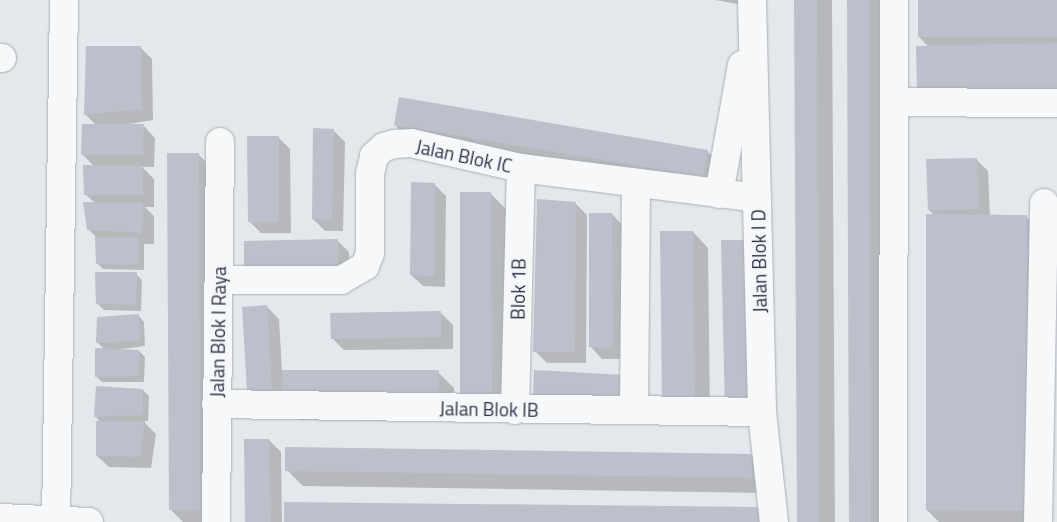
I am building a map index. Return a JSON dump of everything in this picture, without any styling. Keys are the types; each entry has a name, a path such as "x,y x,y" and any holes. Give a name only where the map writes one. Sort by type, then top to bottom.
{"street":[{"path":"56,522 64,0"},
{"path":"893,522 894,0"},
{"path":"719,194 752,6"},
{"name":"Jalan Blok I D","path":"752,6 762,412 774,522"},
{"path":"894,102 1057,103"},
{"name":"Jalan Blok I Raya","path":"216,522 220,142"},
{"name":"Jalan Blok IC","path":"219,280 341,280 365,266 370,253 370,174 374,156 384,147 411,143 521,168 758,198"},
{"name":"Blok 1B","path":"515,410 521,168"},
{"path":"634,410 636,184"},
{"path":"1038,522 1049,257 1044,203"},
{"name":"Jalan Blok IB","path":"216,404 515,410 762,412"},
{"path":"0,518 89,522"}],"building":[{"path":"794,0 817,0 819,522 797,522"},
{"path":"847,0 869,0 871,522 849,522"},
{"path":"918,0 1057,0 1057,37 918,37"},
{"path":"1057,43 1057,91 917,94 916,46"},
{"path":"86,46 141,46 142,109 84,115"},
{"path":"399,97 708,150 703,177 394,125"},
{"path":"82,124 144,124 143,155 81,155"},
{"path":"313,128 334,129 332,220 312,219"},
{"path":"247,136 279,136 279,222 248,222"},
{"path":"167,153 199,153 200,510 169,510"},
{"path":"977,158 979,209 928,210 926,159"},
{"path":"83,165 143,166 143,195 84,195"},
{"path":"411,182 435,183 434,276 410,275"},
{"path":"460,192 491,192 492,403 460,403"},
{"path":"537,199 576,202 575,352 533,352"},
{"path":"83,202 143,203 142,233 87,230"},
{"path":"589,213 612,213 613,348 589,347"},
{"path":"926,214 1027,215 1026,511 926,510"},
{"path":"660,231 693,231 695,402 662,402"},
{"path":"95,237 138,237 138,265 96,264"},
{"path":"338,239 338,276 244,278 244,241"},
{"path":"721,240 754,240 757,410 725,411"},
{"path":"95,272 137,272 136,305 96,304"},
{"path":"267,305 272,390 247,391 242,307"},
{"path":"441,311 441,337 331,339 330,313"},
{"path":"139,314 140,341 96,343 97,317"},
{"path":"95,348 139,350 139,376 95,377"},
{"path":"282,370 439,370 438,406 282,405"},
{"path":"534,370 625,375 624,406 533,401"},
{"path":"96,386 143,389 143,415 94,417"},
{"path":"96,421 145,421 140,457 96,456"},
{"path":"244,439 269,439 271,522 245,522"},
{"path":"285,447 752,454 752,478 285,471"},
{"path":"284,502 759,507 759,522 284,522"}]}
